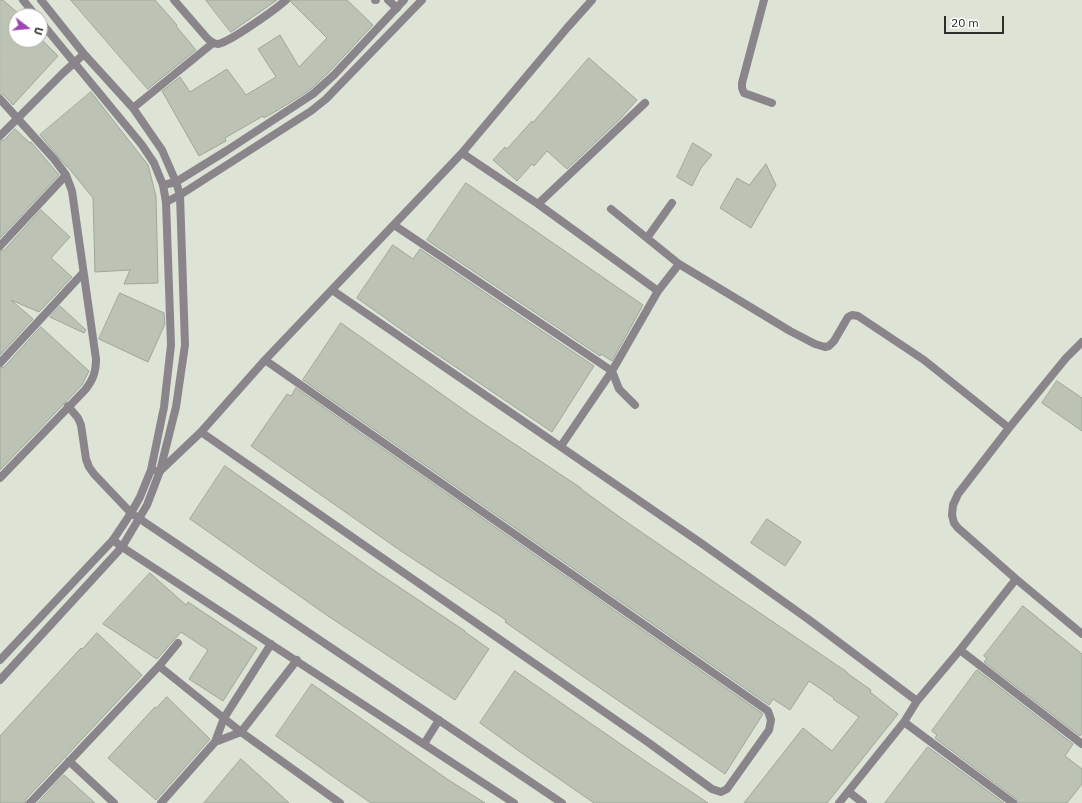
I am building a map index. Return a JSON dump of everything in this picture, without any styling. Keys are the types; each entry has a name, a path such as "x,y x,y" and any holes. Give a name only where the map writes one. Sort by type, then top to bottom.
{"street":[{"path":"23,0 30,8"},
{"path":"0,680 122,547 140,519 160,472 176,407 185,345 180,195 176,182 162,150 133,108 84,54 41,0"},
{"path":"174,0 213,43 218,44 233,37 279,7 286,0"},
{"path":"388,0 405,16"},
{"path":"163,185 176,182 313,94 334,76 404,0"},
{"path":"166,202 233,162 311,111 326,99 422,0"},
{"path":"160,472 201,432 264,360 462,153 592,0"},
{"path":"764,0 742,83 742,88 744,93 772,103"},
{"path":"0,660 114,540 140,497 150,470 164,407 171,345 166,202 163,185 154,163 142,145 48,31"},
{"path":"133,108 213,43"},
{"path":"0,136 84,54"},
{"path":"0,99 18,117 66,175 72,191 95,345 96,367 92,381 85,390 0,478"},
{"path":"538,204 645,103"},
{"path":"226,151 233,162"},
{"path":"462,153 538,204 658,291"},
{"path":"0,246 66,175"},
{"path":"647,238 672,203"},
{"path":"611,209 679,264 790,331 821,346 829,346 834,341 848,317 852,315 858,316 924,360 1009,428"},
{"path":"394,225 612,371 619,389 635,406"},
{"path":"561,446 612,371 658,291 679,264"},
{"path":"0,363 84,273"},
{"path":"332,290 740,570 917,701"},
{"path":"1082,342 1066,358 958,494 953,505 952,515 952,519 958,528 1082,634"},
{"path":"201,432 649,743 712,789 721,792 727,789 769,730 772,720 768,710 264,360"},
{"path":"68,406 78,418 81,425 86,459 89,467 131,513 562,803"},
{"path":"150,470 160,472"},
{"path":"114,540 122,547 514,803"},
{"path":"839,803 904,722 917,701 960,650 1016,579"},
{"path":"30,803 159,666 178,643"},
{"path":"164,802 215,742 224,718 271,644"},
{"path":"960,650 1082,744"},
{"path":"215,742 241,732 297,660"},
{"path":"159,666 241,732 338,803"},
{"path":"424,744 440,720"},
{"path":"904,722 1013,803"},
{"path":"69,762 114,803"},
{"path":"848,792 863,803"}],"building":[{"path":"0,0 3,0 12,8 8,8 8,48 48,48 48,46 58,56 13,105 4,95 0,94"},
{"path":"71,0 155,0 196,50 148,89"},
{"path":"206,0 277,0 231,32"},
{"path":"291,0 347,0 373,25 310,90 264,118 263,116 225,138 226,141 199,156 162,91 180,77 190,92 227,69 246,95 276,77 258,49 280,35 299,67 327,38 291,2"},
{"path":"589,58 637,100 620,119 567,169 547,151 534,166 532,164 517,181 493,160 505,147 507,149 532,121 533,122"},
{"path":"91,92 148,165 156,196 158,283 124,284 130,270 95,272 93,198 40,135"},
{"path":"15,129 30,143 31,142 59,175 0,238 0,141 4,140"},
{"path":"693,143 712,155 701,168 692,186 677,177"},
{"path":"766,164 776,185 751,228 720,208 737,178 749,185"},
{"path":"466,183 643,305 612,361 601,354 600,356 427,240"},
{"path":"41,210 70,237 51,258 72,277 39,312 11,300 33,319 0,355 0,251 4,250"},
{"path":"393,245 413,259 420,249 594,366 552,432 426,347 357,298"},
{"path":"120,293 164,313 165,324 148,362 99,339"},
{"path":"60,306 86,330 84,333 50,317"},
{"path":"341,323 474,417 581,488 628,523 847,672 871,690 870,692 898,714 827,803 744,803 803,728 832,751 859,717 809,681 790,710 773,699 769,705 303,380"},
{"path":"41,327 89,371 82,385 0,470 0,368 4,367"},
{"path":"1057,381 1082,398 1082,431 1042,403"},
{"path":"296,388 763,714 725,774 505,622 506,620 401,551 251,446 287,394 291,396"},
{"path":"225,466 489,649 455,700 328,616 190,519"},
{"path":"767,519 801,542 785,566 751,543"},
{"path":"150,573 186,605 188,602 257,648 223,701 189,679 208,650 181,632 157,659 103,624"},
{"path":"1023,606 1082,654 1082,733 1080,736 984,662 987,658 984,656"},
{"path":"97,633 142,675 26,799 25,803 0,803 0,736 81,648 82,649"},
{"path":"977,670 1073,744 1065,756 1082,769 1082,784 1067,803 1018,803 1016,799 935,738 937,735 932,731"},
{"path":"515,671 708,803 594,803 480,723"},
{"path":"312,684 447,779 485,803 371,803 276,736"},
{"path":"167,697 210,739 156,800 108,758 155,707 156,708"},
{"path":"928,747 1004,803 885,803"},
{"path":"241,759 271,786 289,803 204,803"},
{"path":"64,775 85,794 95,803 38,803"}]}
